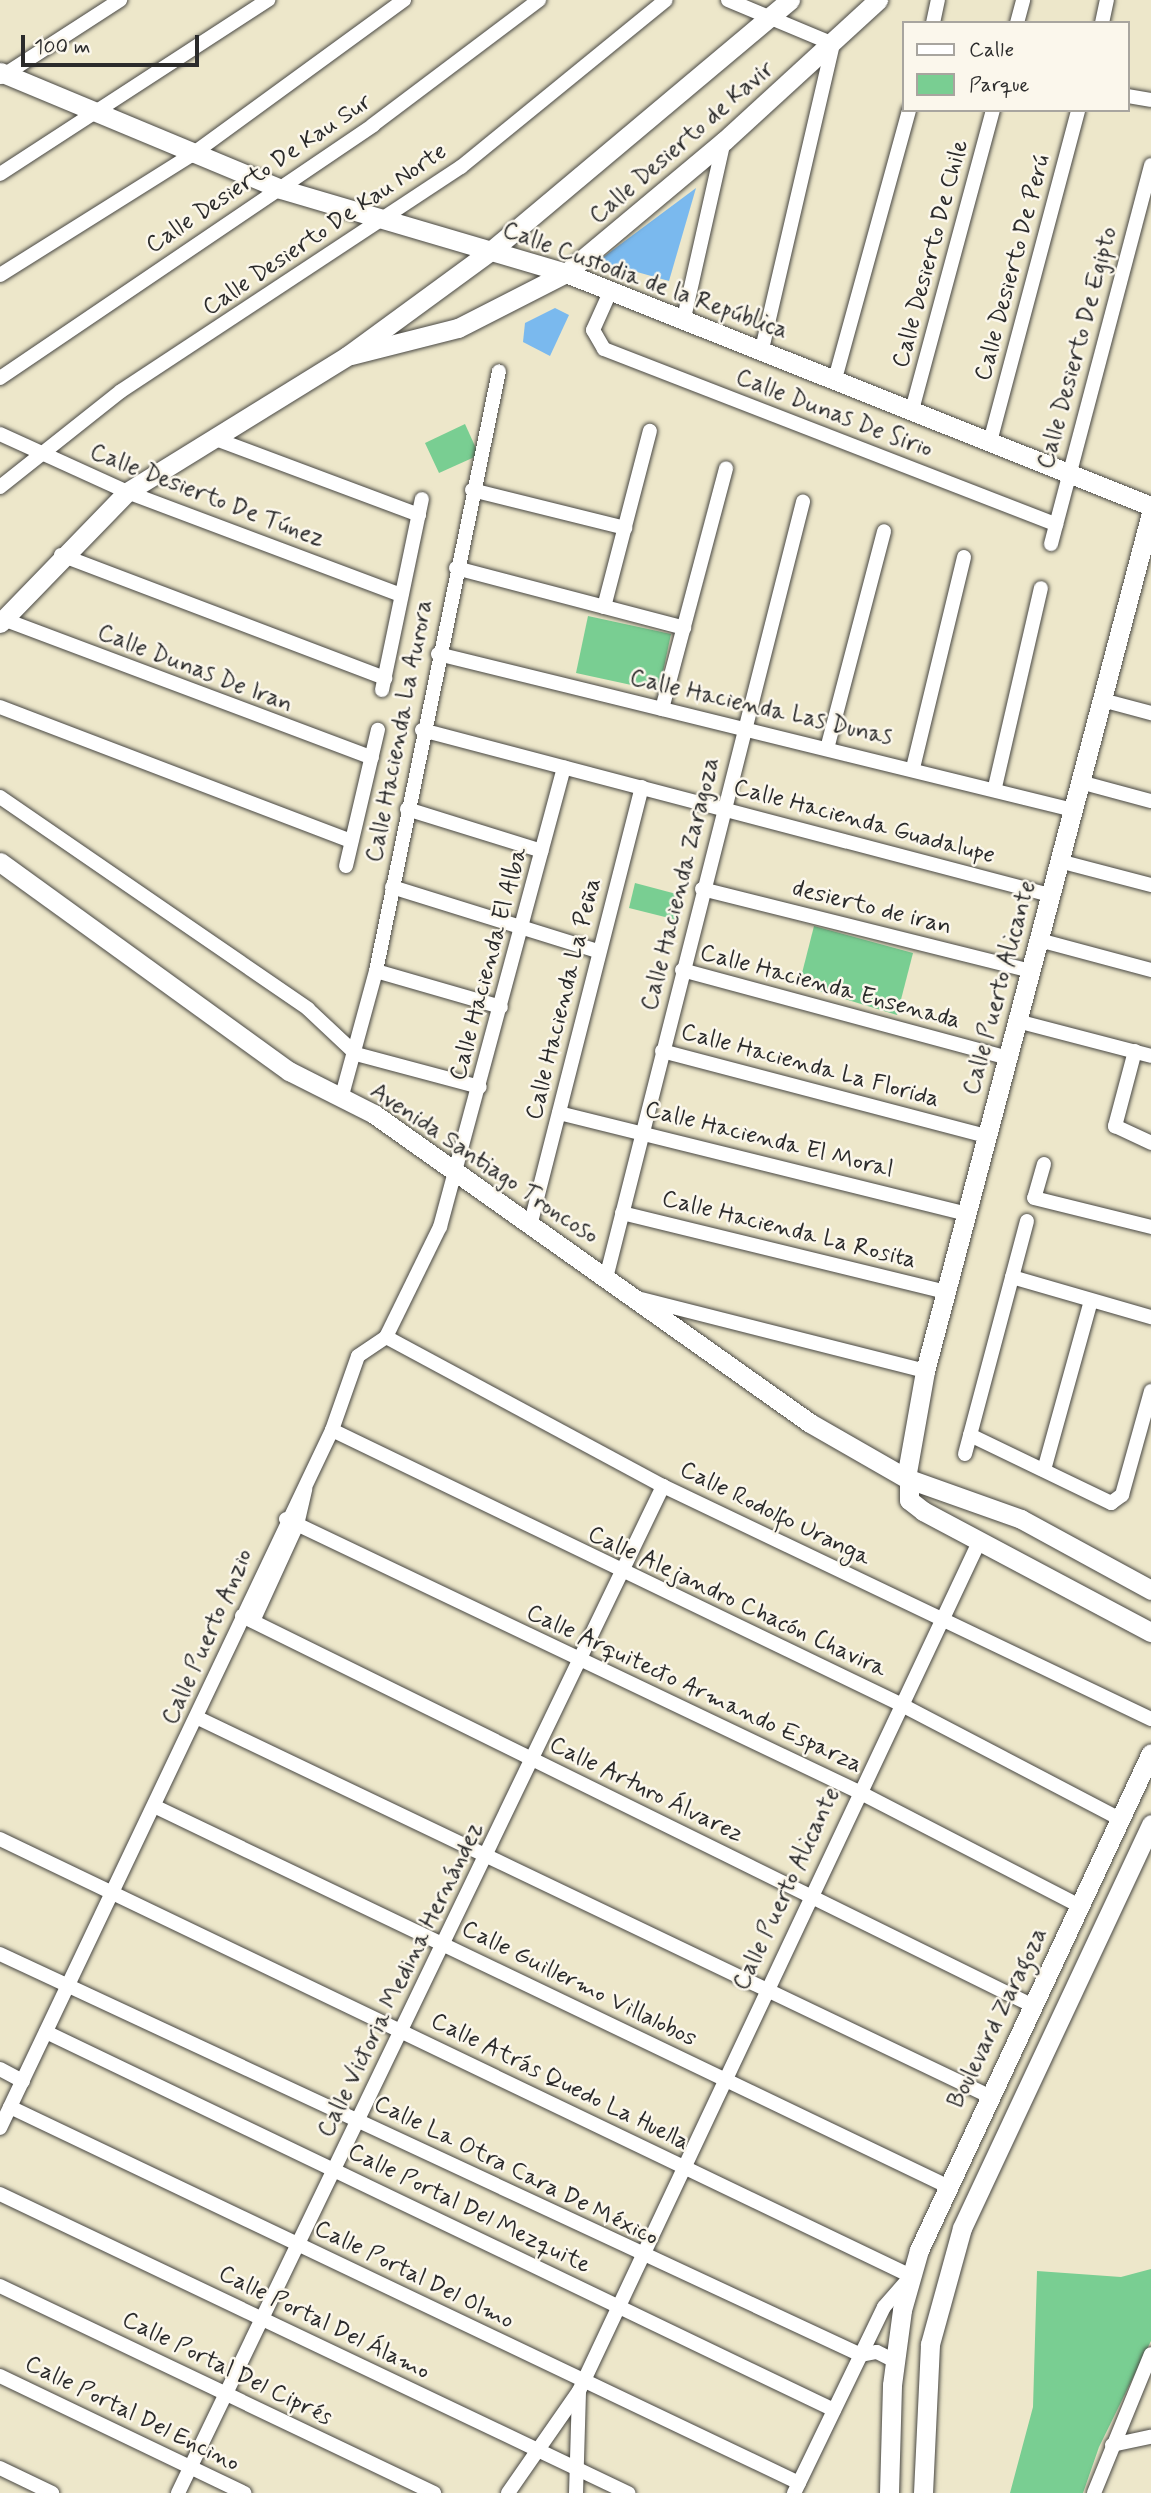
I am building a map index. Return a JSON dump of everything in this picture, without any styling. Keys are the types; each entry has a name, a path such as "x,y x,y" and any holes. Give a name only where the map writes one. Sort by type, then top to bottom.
{"street":[{"path":"2,75 120,0"},
{"path":"0,174 96,117 268,0"},
{"path":"0,275 190,156 404,0"},
{"name":"Calle Desierto De Kau Sur","path":"0,378 281,189 539,0"},
{"name":"Calle Desierto De Kau Norte","path":"0,486 38,453 121,391 385,222 666,0"},
{"path":"728,0 833,44 762,349"},
{"name":"Calle Desierto de Kavir","path":"2,621 61,555 127,492 347,356 492,250 790,0"},
{"name":"Calle Desierto de Kavir","path":"347,356 458,328 566,273 724,141 878,0"},
{"path":"933,21 938,0"},
{"path":"1018,21 1023,0"},
{"path":"1102,21 1107,0"},
{"name":"Calle Custodia de la República","path":"2,75 190,156 281,189 385,222 566,273 912,410 991,438 1151,506"},
{"path":"1130,96 1151,100"},
{"path":"835,379 908,112"},
{"name":"Calle Desierto De Chile","path":"912,410 992,112"},
{"name":"Calle Desierto De Perú","path":"991,438 1077,112"},
{"path":"684,318 724,141"},
{"name":"Calle Desierto De Egipto","path":"1051,544 1068,470 1151,165"},
{"name":"Calle Dunas De Sirio","path":"611,290 593,330 597,345 1056,524"},
{"name":"Calle Hacienda La Aurora","path":"341,1099 356,1054 376,971 422,730 499,372"},
{"path":"604,607 650,431"},
{"name":"Calle Desierto De Túnez","path":"0,434 127,492 401,594"},
{"path":"213,438 418,515"},
{"path":"662,709 726,468"},
{"path":"472,491 625,528"},
{"path":"61,555 384,684 422,499"},
{"name":"Calle Hacienda Zaragoza","path":"606,1278 702,889 803,502"},
{"name":"Calle Puerto Alicante","path":"908,1478 925,1371 1151,513"},
{"path":"828,745 884,531"},
{"path":"913,768 964,556"},
{"path":"456,568 684,628"},
{"path":"995,787 1041,588"},
{"name":"Calle Dunas De Iran","path":"2,621 372,758"},
{"name":"Calle Hacienda Las Dunas","path":"438,653 744,729 828,745 995,787 1073,810"},
{"path":"1102,700 1151,713"},
{"path":"0,707 351,841"},
{"path":"345,866 379,730"},
{"name":"Calle Hacienda Guadalupe","path":"422,730 1051,895"},
{"name":"Calle Hacienda El Alba","path":"459,1173 564,767"},
{"path":"1080,782 1151,801"},
{"name":"Calle Hacienda La Peña","path":"531,1222 642,787"},
{"path":"0,797 308,1009 356,1054 480,1087"},
{"path":"407,810 542,851"},
{"path":"1059,861 1151,885"},
{"name":"Avenida Santiago Troncoso","path":"0,862 279,1063 459,1173 531,1222 637,1298 702,1353 908,1478 1021,1519 1151,1590"},
{"path":"392,887 598,951"},
{"name":"desierto de iran","path":"702,889 1030,971"},
{"path":"1038,940 1151,970"},
{"path":"376,971 501,1007"},
{"name":"Calle Hacienda Ensenada","path":"682,971 1007,1058"},
{"path":"1017,1021 1151,1055"},
{"name":"Calle Hacienda La Florida","path":"662,1051 987,1136"},
{"path":"1135,1051 1115,1126 1151,1143"},
{"name":"Calle Hacienda El Moral","path":"559,1113 643,1130 966,1214"},
{"path":"1044,1164 1034,1198 1151,1227"},
{"path":"292,1522 304,1484 332,1430 358,1356 386,1337 459,1173"},
{"name":"Calle Hacienda La Rosita","path":"622,1213 946,1292"},
{"path":"965,1454 1027,1222"},
{"path":"1012,1277 1151,1317"},
{"path":"637,1298 925,1371"},
{"path":"1044,1471 1091,1301"},
{"name":"Calle Rodolfo Uranga","path":"386,1337 663,1486 1151,1719"},
{"path":"970,1435 1103,1502 1117,1500 1151,1391"},
{"name":"Calle Alejandro Chacón Chavira","path":"332,1430 620,1573 900,1704 1120,1819"},
{"path":"908,1478 912,1504 1151,1632"},
{"name":"Calle Victoria Medina Hernández","path":"178,2493 663,1486"},
{"name":"Calle Puerto Anzio","path":"0,2129 292,1522"},
{"name":"Calle Arquitecto Armando Esparza","path":"292,1522 578,1661 859,1792 1080,1906"},
{"name":"Calle Puerto Alicante","path":"508,2493 540,2452 581,2386 900,1704 979,1542"},
{"name":"Calle Arturo Álvarez","path":"247,1619 1031,2005"},
{"path":"198,1718 487,1853 987,2095"},
{"name":"Boulevard Zaragoza","path":"889,2493 895,2361 902,2310 911,2276 945,2185 1151,1753"},
{"name":"Calle Guillermo Villalobos","path":"156,1807 945,2185"},
{"path":"923,2493 924,2395 943,2288 982,2175 1151,1824"},
{"name":"Calle Atrás Quedo La Huella","path":"0,1839 911,2276"},
{"name":"Calle La Otra Cara De México","path":"0,1954 641,2256 861,2355 877,2352 895,2361"},
{"name":"Calle Portal Del Mezquite","path":"47,2032 834,2410"},
{"path":"0,2069 23,2081"},
{"name":"Calle Portal Del Olmo","path":"10,2107 796,2488"},
{"name":"Calle Portal Del Álamo","path":"0,2194 628,2493"},
{"path":"796,2488 884,2307 911,2276"},
{"name":"Calle Portal Del Ciprés","path":"0,2286 434,2493"},
{"path":"1094,2493 1151,2354"},
{"name":"Calle Portal Del Encino","path":"0,2376 244,2493"},
{"path":"576,2493 575,2468 581,2386"},
{"path":"1112,2445 1151,2437"},
{"path":"0,2468 52,2493"}],"green space":[{"path":"465,424 479,455 439,473 425,443"},
{"path":"588,616 671,634 659,691 576,673"},
{"path":"635,883 684,896 677,920 629,908"},
{"path":"814,926 913,953 897,1015 799,985"},
{"path":"1151,2269 1151,2341 1099,2447 1083,2493 1010,2493 1033,2407 1037,2271 1121,2277"}],"water":[{"path":"696,188 669,281 598,261"},
{"path":"555,308 569,315 550,356 523,342 525,323"}]}
